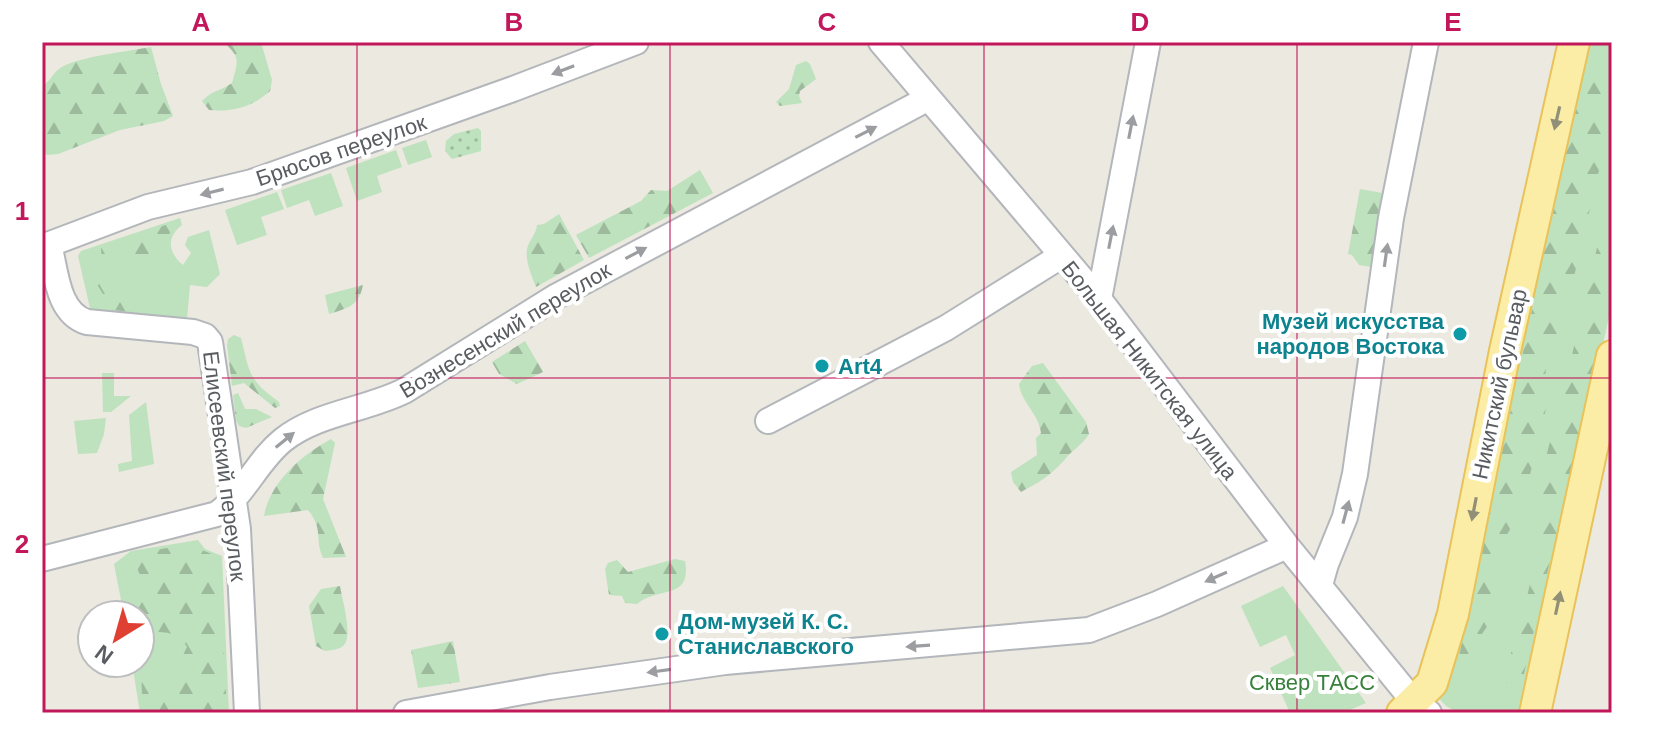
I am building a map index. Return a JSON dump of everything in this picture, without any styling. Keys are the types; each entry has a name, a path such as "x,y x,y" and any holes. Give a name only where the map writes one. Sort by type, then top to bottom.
{"main road":[{"name":"Никитский бульвар","path":"1416,710 1436,674 1453,614 1502,365 1574,42"},
{"path":"1535,713 1612,356"}],"street":[{"name":"Брюсов переулок","path":"45,245 148,207 252,182 636,42"},
{"name":"Большая Никитская улица","path":"881,42 1099,299 1416,710"},
{"path":"1099,299 1148,42"},
{"path":"1320,585 1345,517 1355,474 1391,218 1426,42"},
{"name":"Вознесенский переулок","path":"42,559 208,518 224,509 268,454 297,430 382,402 404,391 557,296 927,99"},
{"name":"Елисеевский переулок","path":"45,245 64,303 73,316 87,322 193,332 208,338 212,346 234,499 247,713"},
{"path":"768,421 946,328 1061,256"},
{"path":"406,713 566,684 725,662 1089,630 1157,604 1287,546"}],"green space":[{"path":"223,42 261,42 272,80 270,91 242,107 209,110 202,101 232,83 236,69 235,56"},
{"path":"1587,42 1612,42 1612,303 1522,713 1464,713 1453,710 1438,696 1451,678 1508,393"},
{"path":"151,47 173,116 164,121 120,130 58,154 47,155 42,150 42,86 57,71 89,58"},
{"path":"1591,57 1612,71 1612,115 1556,353 1547,355 1545,379 1552,384 1521,512 1506,536 1493,588 1489,624 1469,652 1467,662 1460,666 1458,661 1576,101"},
{"path":"806,61 816,79 800,91 802,103 780,106 776,102 789,89 796,65"},
{"path":"478,128 481,131 481,151 452,159 445,151 446,141 454,134"},
{"path":"426,140 432,157 408,165 402,148"},
{"path":"396,150 402,167 377,176 382,192 357,201 346,168"},
{"path":"700,170 713,193 589,258 576,235 641,201 651,190 667,191"},
{"path":"331,173 343,206 315,216 309,200 287,208 281,190"},
{"path":"1360,189 1382,193 1371,267 1359,265 1348,254"},
{"path":"277,192 284,209 261,217 267,235 237,245 225,210"},
{"path":"1612,204 1612,291 1521,687 1506,683 1504,676 1538,550 1535,534 1538,521 1533,509 1566,378 1573,368 1572,355 1604,218"},
{"path":"559,214 584,260 536,287 528,264 528,246 537,225"},
{"path":"180,218 182,225 171,240 174,255 183,265 191,253 185,245 188,237 209,230 220,274 207,287 190,285 187,319 90,308 78,256 81,251"},
{"path":"174,222 162,254 150,263 102,262 101,248"},
{"path":"101,277 134,281 134,296 103,294 98,286"},
{"path":"363,285 359,298 352,305 329,314 325,295"},
{"path":"100,297 134,302 139,313 97,308 91,299"},
{"path":"234,335 241,338 256,381 280,406 275,408 244,383 232,386 227,345 228,339"},
{"path":"525,341 543,372 517,384 499,374 492,362"},
{"path":"1043,363 1086,422 1089,434 1051,473 1021,492 1013,482 1011,472 1037,455 1036,438 1041,433 1019,384 1032,366"},
{"path":"102,373 114,373 114,396 131,396 111,412 103,412"},
{"path":"238,393 245,409 256,409 272,417 246,428 239,426 233,395"},
{"path":"146,402 154,464 119,472 118,464 132,461 129,415"},
{"path":"106,418 97,453 78,454 74,421"},
{"path":"331,439 335,443 323,499 346,557 323,558 316,523 308,510 264,516 280,481 309,453"},
{"path":"198,540 205,549 222,556 229,713 140,713 135,679 156,679 156,599 121,599 114,564 131,551"},
{"path":"195,543 202,550 219,557 227,713 160,713 142,694 141,679 156,679 156,674 174,673 187,647 172,634 156,632 156,599 129,599 129,589 144,584 133,554"},
{"path":"675,559 685,561 686,574 683,582 672,591 637,604 625,603 622,596 609,595 605,569 608,563 617,560 628,572"},
{"path":"340,586 347,625 346,640 340,648 325,651 316,646 309,606 321,589"},
{"name":"Сквер ТАСС","path":"1283,586 1366,703 1343,713 1290,713 1270,668 1295,655 1286,635 1260,647 1241,606"},
{"path":"453,641 460,682 418,688 411,650"}],"place":[{"name":"Музей искусства народов Востока","path":"1460,334"},
{"name":"Art4","path":"822,366"},
{"name":"Дом-музей К. С. Станиславского","path":"662,634"}]}
